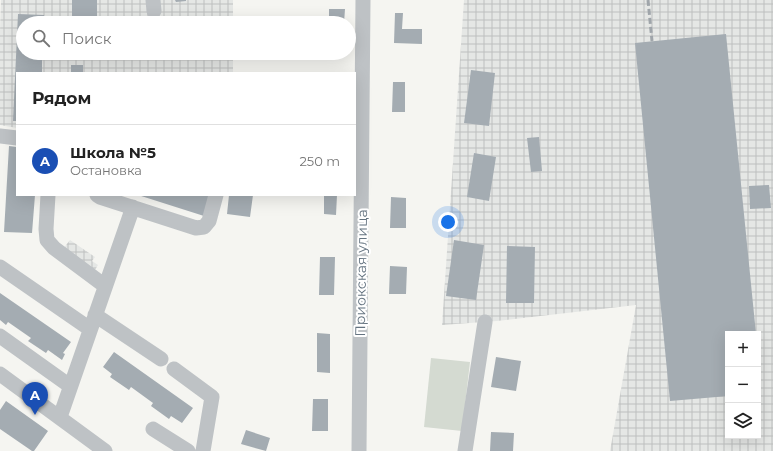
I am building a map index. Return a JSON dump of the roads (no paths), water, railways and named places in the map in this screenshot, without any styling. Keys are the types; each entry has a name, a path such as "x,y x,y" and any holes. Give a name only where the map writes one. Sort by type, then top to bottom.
{"street":[{"name":"Приокская улица","path":"359,451 363,0"},
{"path":"0,136 16,138"},
{"path":"48,196 46,229 47,240 54,248 105,286"},
{"path":"98,196 196,228 204,228 209,221 216,196"},
{"path":"60,417 132,207"},
{"path":"0,267 161,360"},
{"path":"465,451 485,322"},
{"path":"0,336 70,386"},
{"path":"174,368 212,397 203,451"},
{"path":"0,374 105,451"},
{"path":"154,429 188,451"}],"railway":[{"path":"648,0 652,41"}],"place":[{"name":"Школа №5","path":"35,415"}]}
